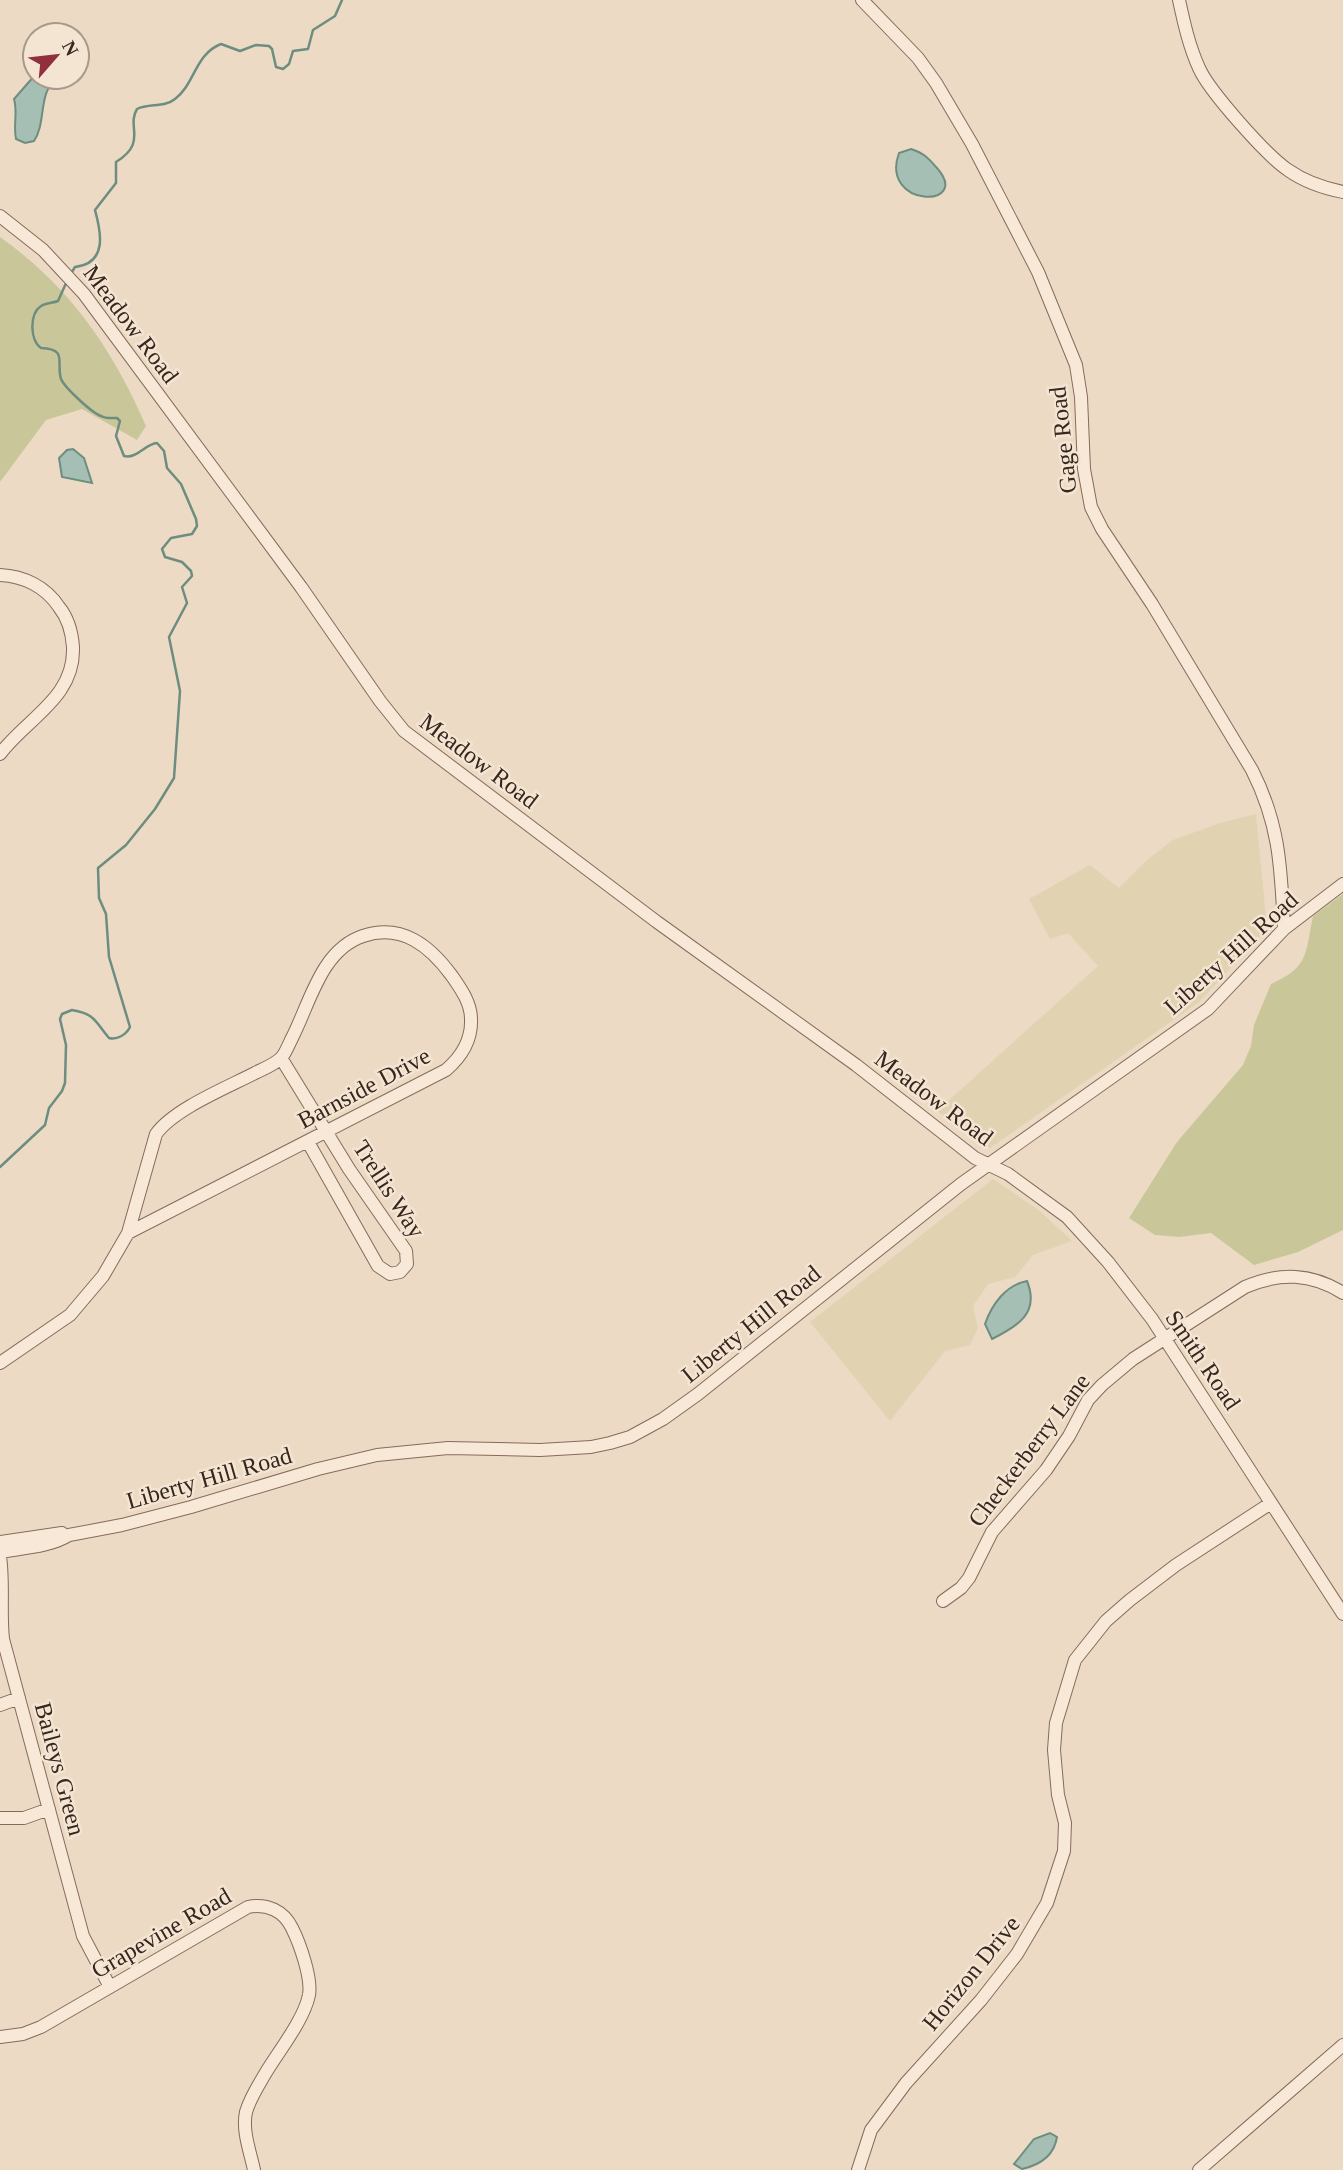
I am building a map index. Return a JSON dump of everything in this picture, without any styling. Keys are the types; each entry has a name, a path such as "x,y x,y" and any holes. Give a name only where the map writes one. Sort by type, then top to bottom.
{"street":[{"name":"Gage Road","path":"862,0 918,58 936,83 972,144 1038,272 1076,365 1081,397 1084,469 1091,507 1102,529 1159,616 1252,770 1266,798 1275,827 1284,929"},
{"path":"1179,0 1199,70 1224,103 1286,169 1312,184 1343,192"},
{"name":"Meadow Road","path":"0,216 43,250 92,304 404,731 657,922 856,1065 988,1166"},
{"path":"0,575 31,583 52,598 60,607 71,631 73,656 61,692 0,754"},
{"name":"Liberty Hill Road","path":"0,1554 191,1507 318,1469 377,1455 448,1448 540,1450 591,1447 629,1437 663,1419 698,1394 902,1230 1208,1009 1284,929 1343,884"},
{"name":"Barnside Drive","path":"128,1233 438,1076 453,1063 465,1047 471,1027 470,1007 461,989 437,957 413,938 384,932 354,939 338,950 326,966 301,1022 281,1058"},
{"path":"0,1363 70,1315 103,1276 128,1233 151,1144 162,1125 179,1113 281,1058"},
{"name":"Trellis Way","path":"281,1058 362,1187 406,1251 407,1264 400,1272 390,1274 378,1266 308,1142"},
{"name":"Smith Road","path":"988,1166 1007,1174 1067,1217 1108,1262 1166,1340 1343,1614"},
{"name":"Checkerberry Lane","path":"943,1601 961,1588 969,1578 992,1532 1046,1470 1069,1436 1088,1400 1117,1372 1245,1287 1264,1279 1305,1277 1343,1293"},
{"name":"Horizon Drive","path":"858,2170 871,2130 906,2083 981,2000 1017,1954 1048,1903 1064,1851 1065,1823 1058,1795 1054,1750 1056,1723 1075,1660 1106,1621 1130,1600 1176,1565 1271,1503"},
{"name":"Liberty Hill Road","path":"0,1542 40,1535 69,1535"},
{"name":"Baileys Green","path":"0,1554 3,1575 1,1626 19,1698 83,1936 110,1987"},
{"path":"0,1705 19,1698"},
{"path":"0,1818 24,1818 49,1809"},
{"name":"Grapevine Road","path":"0,2037 33,2031 248,1907 272,1908 285,1917 294,1931 302,1951 309,1989 300,2017 250,2101 245,2122 254,2170"},
{"path":"1199,2170 1343,2045"}],"shaded area":[{"path":"21,91 48,91 34,141 25,143 16,139 14,99"},
{"path":"911,149 926,156 945,181 943,191 936,196 912,193 902,184 896,171 899,153"},
{"path":"0,237 48,277 86,321 119,371 146,426 137,440 82,409 46,420 0,482"},
{"path":"73,449 84,458 92,483 62,477 59,458 67,450"},
{"path":"1256,814 1267,929 1199,1002 990,1148 937,1111 1098,966 1068,933 1050,939 1029,899 1090,865 1119,888 1147,860 1173,840 1220,823"},
{"path":"1343,894 1343,1230 1298,1252 1254,1265 1211,1233 1179,1237 1155,1235 1129,1218 1177,1142 1243,1065 1251,1046 1254,1025 1271,984 1299,965 1306,950 1313,916"},
{"path":"993,1179 1040,1211 1072,1241 1033,1255 1015,1277 988,1284 973,1306 978,1328 970,1345 945,1351 890,1421 810,1322"},
{"path":"1027,1281 1031,1302 1024,1317 992,1339 985,1324 992,1309 1006,1291"},
{"path":"1050,2133 1057,2137 1053,2149 1045,2159 1022,2169 1014,2164 1034,2139"}],"waterway":[{"path":"70,275 75,267 93,260 97,253 100,237 95,210 116,183 116,162 126,155 134,141 134,116 137,109 166,104 175,99 182,93 200,62 221,44 240,51 256,45 269,46 276,67 283,69 289,64 293,51 308,49 313,30 335,16 342,0"},
{"path":"0,1167 45,1125 49,1108 62,1091 65,1083 66,1045 60,1019 62,1014 72,1010 86,1014 109,1038 121,1036 130,1027 109,957 106,914 99,898 98,868 126,845 155,809 174,778 180,691 169,637 187,603 182,587 192,576 182,562 165,557 162,549 171,538 192,534 197,526 181,484 167,468 164,451 157,443 133,455 124,456 116,436 120,421 97,414 79,400 61,379 58,354 37,345 32,327 34,315 43,305 58,301 67,281"}]}
